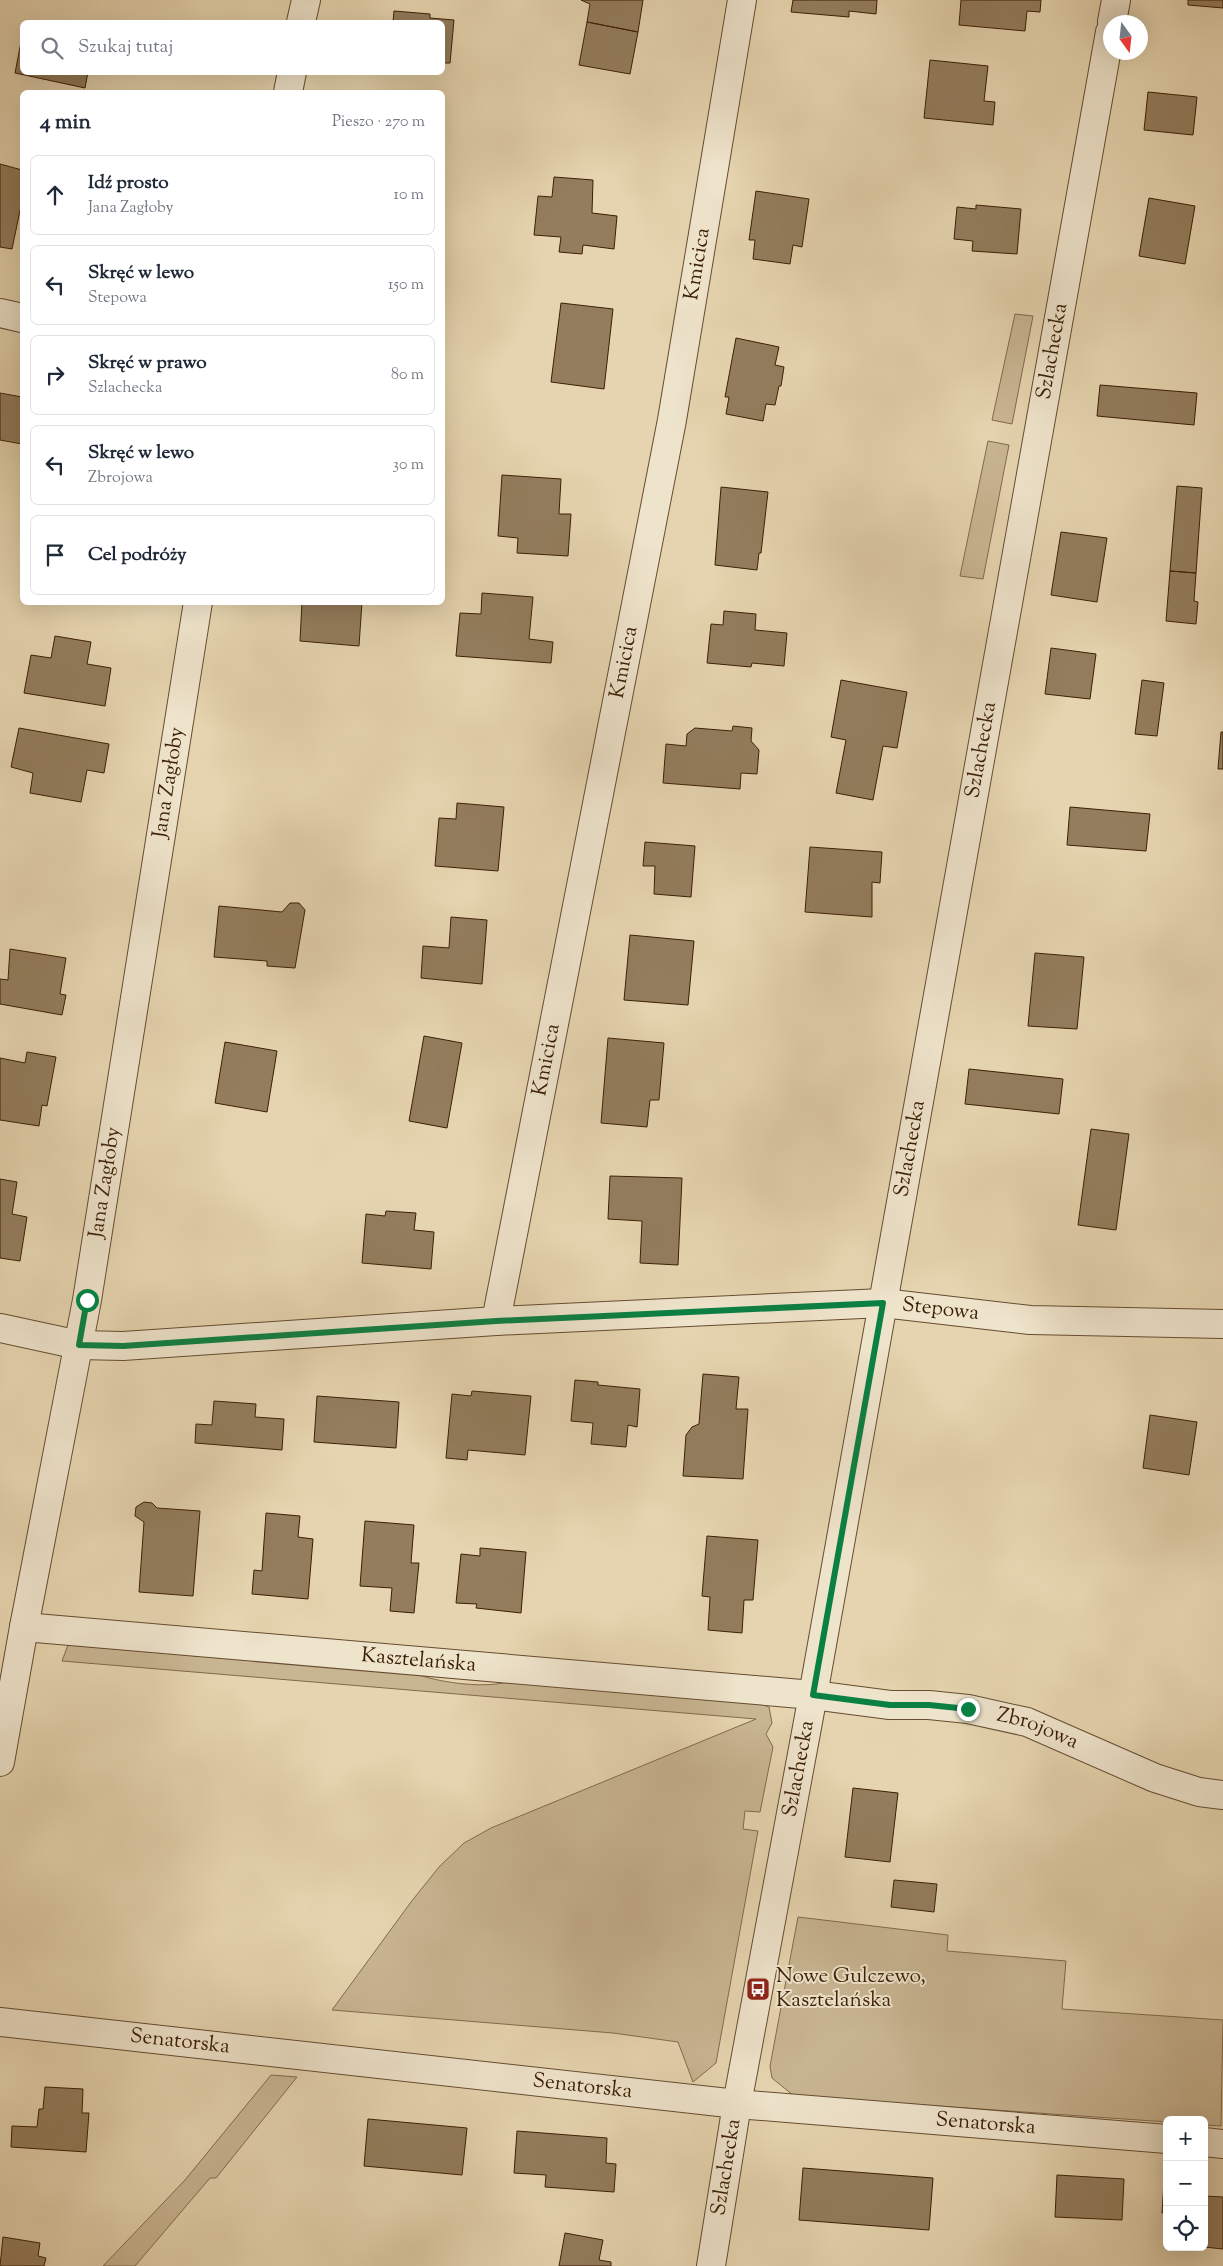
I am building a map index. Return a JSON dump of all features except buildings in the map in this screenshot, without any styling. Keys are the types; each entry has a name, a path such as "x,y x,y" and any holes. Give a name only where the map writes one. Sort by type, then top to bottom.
{"street":[{"path":"301,20 306,0"},
{"name":"Kmicica","path":"496,1321 672,420 742,0"},
{"path":"1113,15 1116,0"},
{"name":"Szlachecka","path":"711,2266 737,2104 813,1695 1105,60"},
{"path":"288,90 291,75"},
{"path":"0,313 20,318"},
{"name":"Jana Zagłoby","path":"0,1762 24,1627 79,1345 198,605"},
{"name":"Stepowa","path":"0,1328 79,1345 123,1346 496,1321 883,1303 1030,1320 1223,1324"},
{"name":"Kasztelańska","path":"24,1627 813,1695"},
{"name":"Zbrojowa","path":"813,1695 890,1705 929,1705 968,1709 1027,1722 1154,1778 1199,1792 1223,1795"},
{"name":"Senatorska","path":"0,2022 737,2104 1163,2139"},
{"path":"1208,2142 1223,2144"}],"shaded area":[{"path":"1015,314 1033,316 1012,424 992,420"},
{"path":"988,441 1009,445 983,579 960,576"},
{"path":"68,1645 419,1675 465,1684 490,1685 511,1681 751,1700 769,1707 772,1723 766,1734 773,1747 760,1812 745,1811 743,1829 758,1831 716,2063 693,2082 678,2042 613,2033 332,2010 411,1902 439,1867 464,1843 491,1828 756,1719 62,1661"},
{"path":"798,1917 948,1935 947,1951 1066,1961 1062,2009 1223,2020 1221,2126 1208,2125 1208,2116 1163,2116 1163,2122 794,2096 772,2078 770,2066"},
{"path":"271,2075 297,2077 216,2178 210,2178 135,2266 103,2266 185,2180"}],"place":[{"name":"Nowe Gulczewo, Kasztelańska","path":"758,1989"}],"route":[{"path":"87,1300 79,1345 123,1346 496,1321 883,1303 813,1695 890,1705 929,1705 968,1709"}]}
